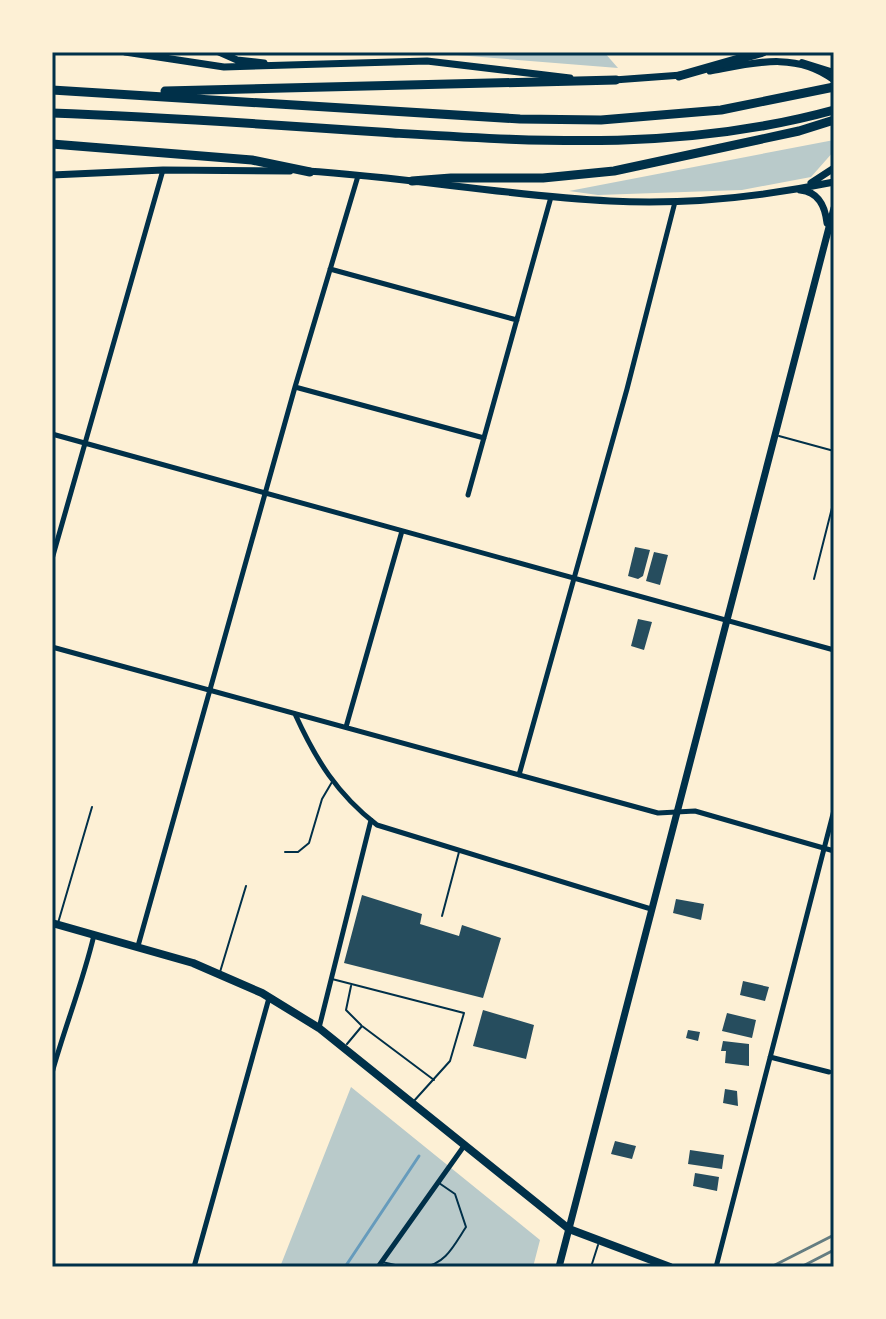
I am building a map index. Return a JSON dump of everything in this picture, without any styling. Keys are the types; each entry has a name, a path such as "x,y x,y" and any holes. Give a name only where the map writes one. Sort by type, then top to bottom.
{"highway":[{"path":"679,76 763,52"},
{"path":"126,93 616,80"},
{"path":"52,90 520,119 587,120 681,116 802,96 834,87"},
{"path":"52,113 519,141 601,143 725,132 834,110"},
{"path":"412,181 591,174 659,162 834,120"},
{"path":"52,144 252,160 310,172"}],"main road":[{"path":"125,52 224,67 427,61 567,78 616,80 679,76 783,61 810,66 834,80"},
{"path":"144,56 158,52"},
{"path":"219,52 237,60 294,66"},
{"path":"794,189 819,179 834,168"},
{"path":"52,175 163,170 310,172 612,201 675,202 834,182"},
{"path":"794,189 805,190 818,198 825,212 827,228"},
{"path":"559,1267 834,208"},
{"path":"55,924 138,946 220,973 269,997 319,1028 569,1229 670,1267"}],"street":[{"path":"783,61 811,64 834,72"},
{"path":"52,559 163,170"},
{"path":"138,946 295,387 358,176"},
{"path":"468,495 552,196"},
{"path":"519,775 627,389 675,202"},
{"path":"330,269 517,320"},
{"path":"295,387 484,438"},
{"path":"52,434 834,650"},
{"path":"346,727 402,531"},
{"path":"52,647 658,813 695,811 834,851"},
{"path":"295,713 315,756 332,781 371,820 388,830 651,909"},
{"path":"716,1267 834,810"},
{"path":"319,1028 371,820"},
{"path":"52,1073 65,1024 84,979 95,934"},
{"path":"194,1267 269,997"},
{"path":"770,1057 832,1072"},
{"path":"380,1264 464,1146"}],"lane":[{"path":"774,435 834,451"},
{"path":"814,579 834,500"},
{"path":"285,852 298,852 309,843 322,799 332,781"},
{"path":"55,924 92,807"},
{"path":"442,916 459,850"},
{"path":"220,973 246,886"},
{"path":"331,979 464,1013 450,1061 412,1103"},
{"path":"351,983 346,1010 362,1026 434,1080"},
{"path":"344,1048 362,1026"},
{"path":"423,1267 434,1266 445,1259 466,1227 455,1194 438,1183"},
{"path":"591,1267 599,1242"},
{"path":"380,1264 404,1267"}],"shaded area":[{"path":"419,52 604,52 618,68"},
{"path":"834,140 834,151 811,177 742,190 598,195 569,191"},
{"path":"351,1087 540,1240 533,1267 280,1267"}],"building":[{"path":"635,547 650,550 643,576 638,579 628,576"},
{"path":"654,552 668,555 660,585 646,581"},
{"path":"638,619 652,622 644,650 631,646"},
{"path":"362,895 422,914 420,924 459,936 462,925 501,938 483,998 344,963"},
{"path":"676,899 704,904 701,920 673,913"},
{"path":"743,981 769,987 765,1001 740,995"},
{"path":"483,1010 534,1025 526,1059 473,1046"},
{"path":"727,1013 756,1020 752,1038 722,1031"},
{"path":"688,1030 700,1032 698,1041 686,1038"},
{"path":"723,1041 749,1044 749,1066 725,1063 726,1051 721,1051"},
{"path":"725,1089 737,1091 738,1106 723,1103"},
{"path":"615,1141 636,1146 632,1159 611,1154"},
{"path":"690,1150 724,1155 722,1169 688,1164"},
{"path":"695,1173 719,1177 717,1191 693,1186"}],"waterway":[{"path":"345,1267 419,1156"}],"railway":[{"path":"771,1267 834,1235"},
{"path":"801,1267 834,1250"}]}
